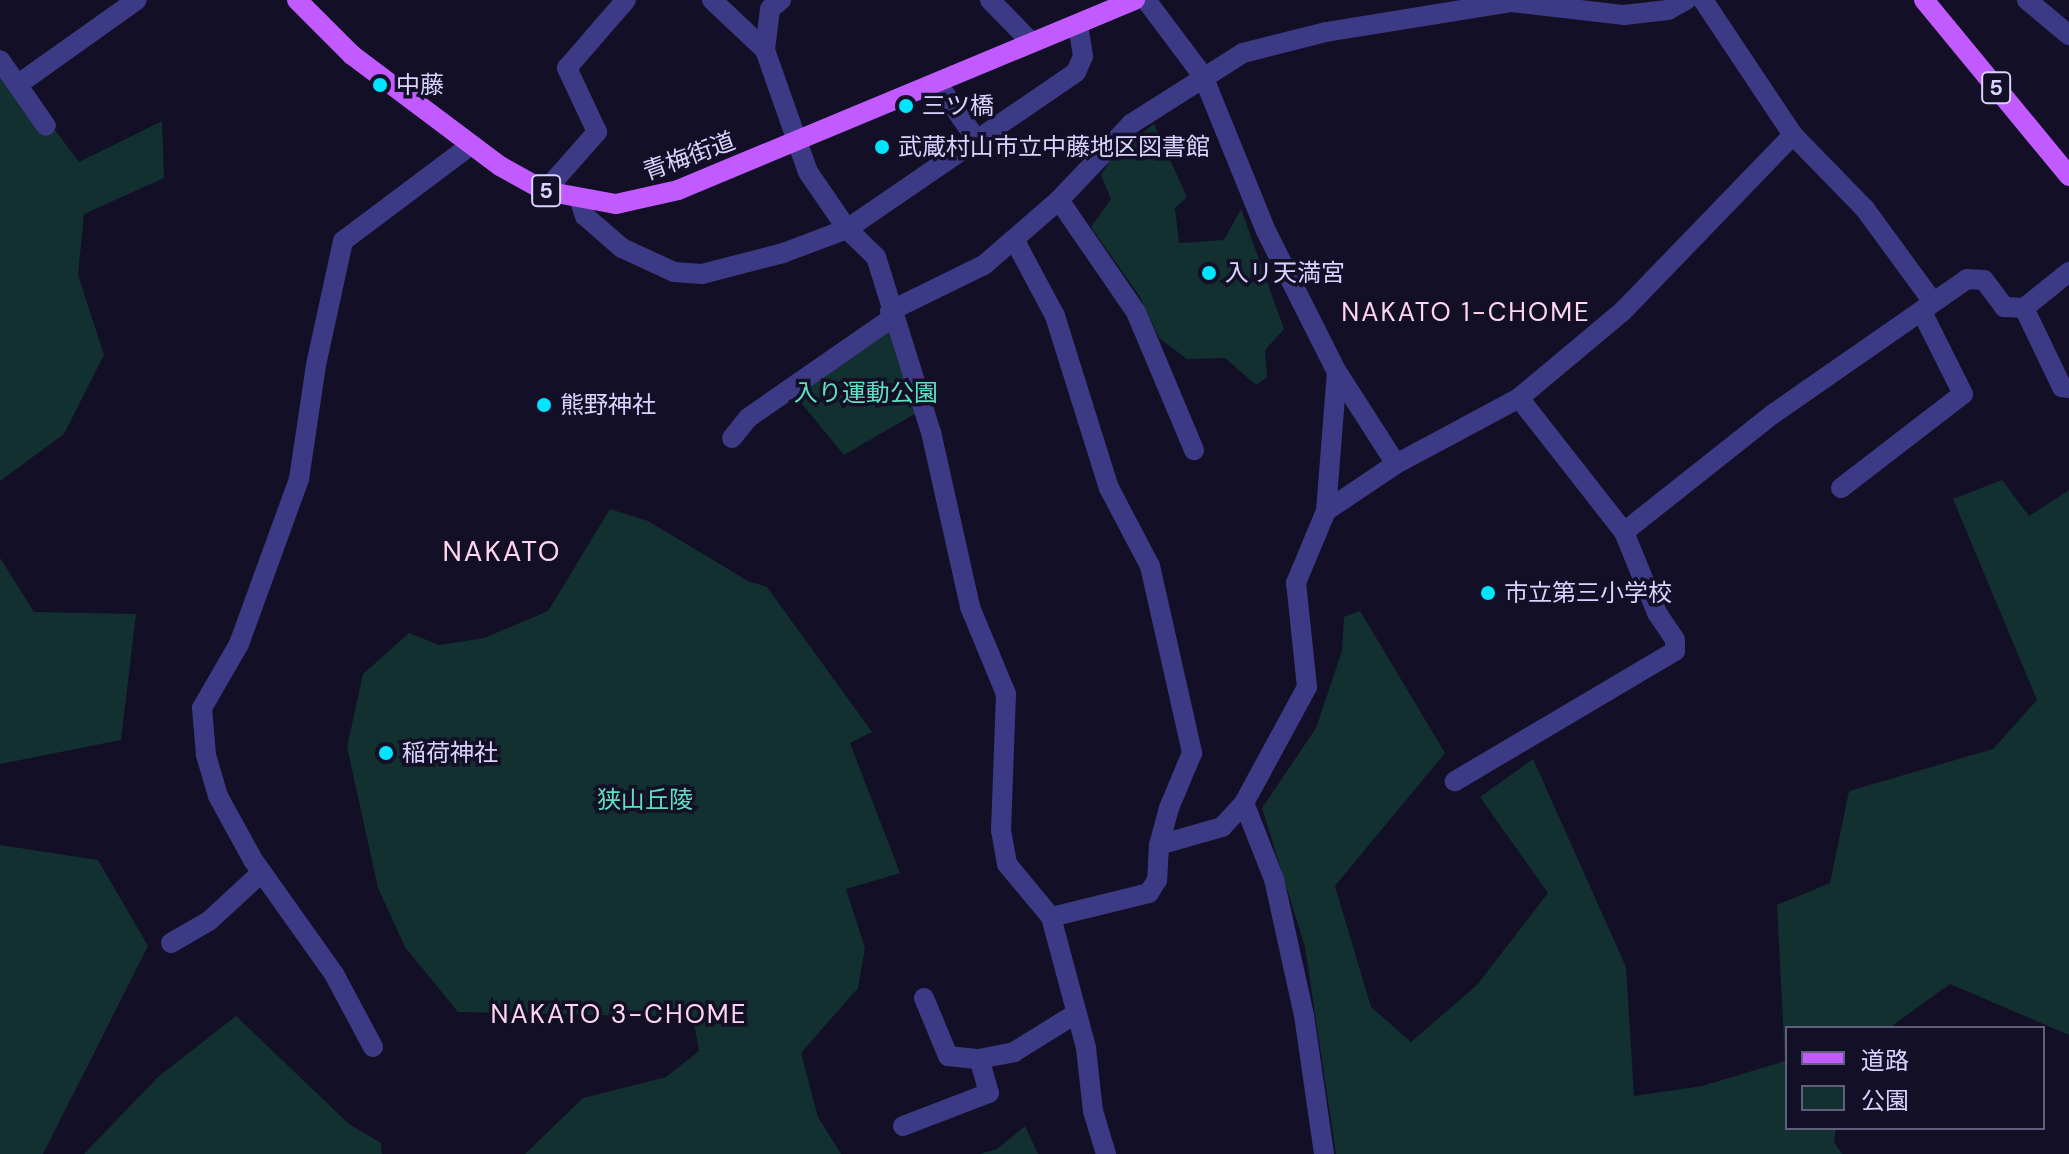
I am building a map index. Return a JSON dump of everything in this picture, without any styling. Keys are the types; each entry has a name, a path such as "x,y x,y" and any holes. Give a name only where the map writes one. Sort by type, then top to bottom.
{"main road":[{"name":"青梅街道","path":"297,0 352,55 471,145 545,191 580,201 616,204 651,199 1135,0"},
{"name":"5","path":"1924,0 2069,176"}],"street":[{"path":"20,83 137,0"},
{"path":"545,191 597,132 567,68 626,0"},
{"path":"712,0 765,50 795,128 794,142 847,229 876,257 891,314 943,474 976,627 1006,694 1001,830 1007,864 1051,917 1077,1013 1106,1154"},
{"path":"765,50 770,9 781,0"},
{"path":"990,0 1032,43"},
{"path":"1146,0 1158,24 1203,76 1266,231 1337,372 1396,464"},
{"path":"738,425 891,314 936,292 1015,241 1131,124 1243,53 1280,42 1404,18 1511,2 1624,15 1668,10 1686,0"},
{"path":"1703,0 1793,135 1865,209 1928,307 1963,394 1841,488"},
{"path":"2027,0 2069,35"},
{"path":"580,201 585,216 622,248 674,272 702,274 750,265 847,229 1076,72 1083,56 1078,24"},
{"path":"0,60 20,83 46,126"},
{"path":"937,83 976,139"},
{"path":"1326,511 1396,464 1519,398 1622,312 1793,135"},
{"path":"373,1047 334,974 261,873 218,796 206,755 202,708 239,644 299,479 316,365 343,241 471,145"},
{"path":"1059,200 1136,312 1194,450"},
{"path":"1015,241 1055,316 1109,488 1150,566 1178,679 1192,753 1159,845 1157,880 1149,893 1051,917"},
{"path":"1624,532 1773,414 1976,277 2004,307 2024,308 2069,272"},
{"path":"2024,308 2062,387 2069,388"},
{"path":"1159,845 1212,833 1244,803 1307,687 1296,583 1326,511 1337,372"},
{"path":"1455,781 1675,651 1675,640 1657,613 1624,532 1519,398"},
{"path":"1244,803 1274,879 1304,1015 1324,1154"},
{"path":"171,943 209,921 261,873"},
{"path":"924,998 948,1056 979,1059 1014,1052 1077,1013"},
{"path":"903,1126 989,1093 979,1059"}],"green space":[{"path":"0,57 79,162 162,121 164,178 84,214 78,275 104,355 64,434 0,481"},
{"path":"1154,124 1187,197 1175,208 1179,243 1224,240 1241,209 1284,329 1265,350 1267,377 1256,385 1225,358 1187,359 1159,338 1140,297 1091,227 1111,199 1101,175 1114,154"},
{"name":"入り運動公園","path":"885,327 892,332 918,412 844,455 793,393"},
{"path":"2002,480 2029,516 2069,490 2069,1035 1950,984 1892,1026 1785,1026 1785,1061 1777,905 1830,883 1849,791 1993,749 2037,700 1953,499"},
{"name":"狭山丘陵","path":"610,509 648,521 748,581 767,587 872,732 850,743 900,873 846,889 865,948 858,988 801,1053 818,1117 841,1154 525,1154 583,1098 666,1077 699,1051 693,1017 458,1012 405,947 378,888 347,747 363,674 409,633 439,645 484,638 548,611"},
{"path":"0,558 34,612 136,614 121,740 0,764"},
{"path":"1360,611 1445,753 1335,886 1371,1007 1411,1042 1477,985 1548,893 1480,797 1533,759 1626,967 1634,1096 1702,1086 1785,1061 1785,1130 1836,1130 1834,1142 1842,1154 1336,1154 1305,947 1262,808 1316,728 1342,651 1344,617"},
{"path":"0,845 98,860 148,946 43,1154 0,1154"},
{"path":"236,1016 349,1124 381,1143 382,1154 84,1154 158,1077"},
{"path":"1025,1126 1038,1154 979,1154 997,1149"}],"place":[{"name":"中藤","path":"380,85"},
{"name":"三ツ橋","path":"906,106"},
{"name":"武蔵村山市立中藤地区図書館","path":"882,147"},
{"name":"入リ天満宮","path":"1209,273"},
{"name":"熊野神社","path":"544,405"},
{"name":"市立第三小学校","path":"1488,593"},
{"name":"稲荷神社","path":"386,753"}],"district":[{"name":"NAKATO 1-CHOME","path":"1466,313"},
{"name":"NAKATO","path":"502,552"},
{"name":"NAKATO 3-CHOME","path":"619,1015"}]}
